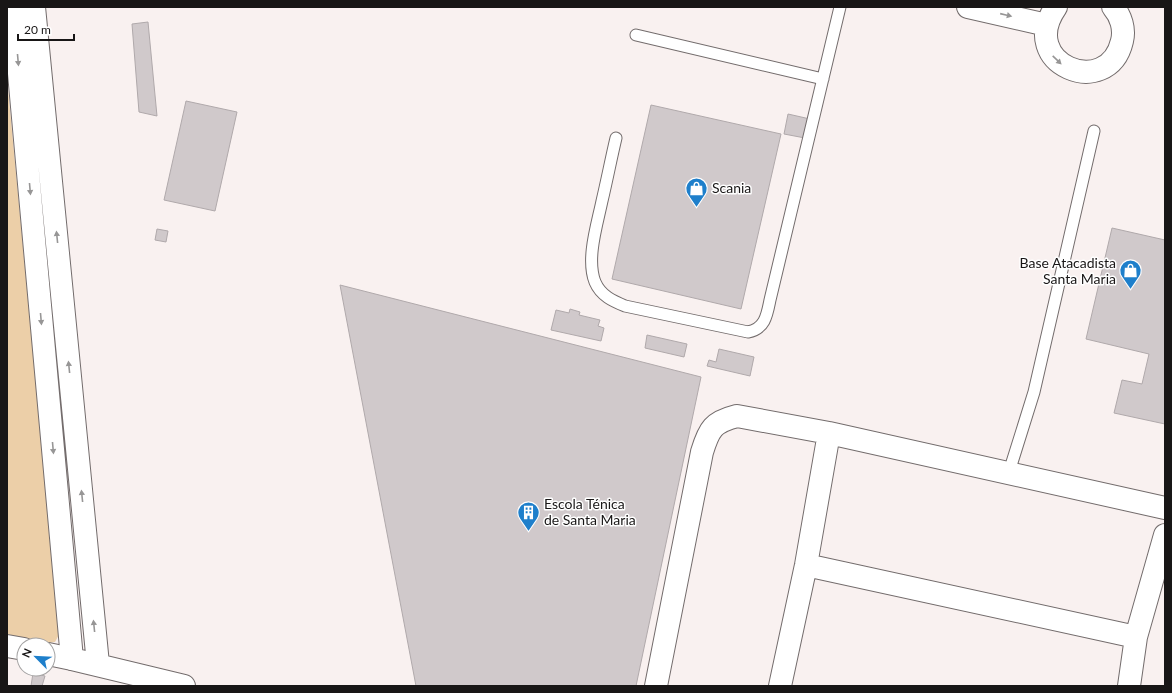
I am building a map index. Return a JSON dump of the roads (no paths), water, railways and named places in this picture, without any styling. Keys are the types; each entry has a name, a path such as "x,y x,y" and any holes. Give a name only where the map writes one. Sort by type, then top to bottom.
{"street":[{"path":"13,7 72,659"},
{"path":"34,7 98,664"},
{"path":"968,7 1051,16 1046,35 1052,55 1068,69 1079,72 1089,72 1100,69 1115,57 1120,48 1123,39 1123,29 1121,19 1113,7"},
{"path":"656,686 702,452 706,438 712,427 724,419 737,416 829,433 1165,508"},
{"path":"780,686 806,565 829,433"},
{"path":"1129,686 1136,637 1165,535"},
{"path":"806,565 1136,637"},
{"path":"56,656 98,664 184,686"}],"lane":[{"path":"616,138 592,248 595,282 602,293 612,301 626,306 748,332 756,331 762,324 767,313 840,7"},
{"path":"636,35 823,78"},
{"path":"1009,472 1034,392 1094,131"}],"place":[{"name":"Scania","path":"696,208"},
{"name":"Base Atacadista Santa Maria","path":"1131,290"},
{"name":"Escola Ténica de Santa Maria","path":"528,532"}]}
